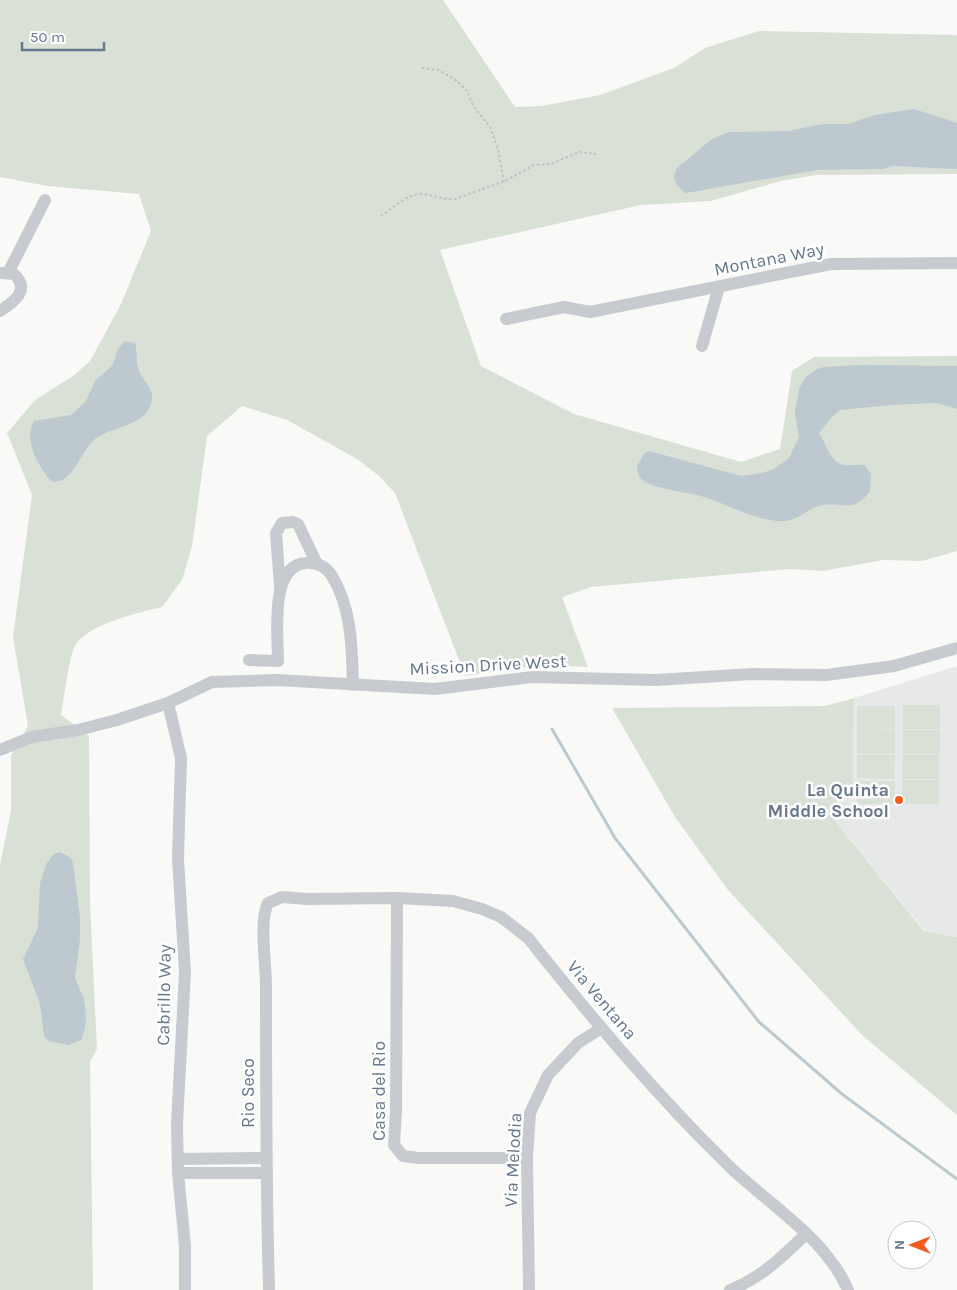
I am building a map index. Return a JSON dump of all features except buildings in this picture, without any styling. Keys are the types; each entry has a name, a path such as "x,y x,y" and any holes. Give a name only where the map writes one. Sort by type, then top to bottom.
{"street":[{"path":"0,311 14,301 21,289 19,278 4,273 45,200"},
{"name":"Montana Way","path":"506,318 564,307 590,312 831,264 957,263"},
{"path":"702,346 719,287"},
{"path":"280,592 276,533 282,523 293,522 298,524 317,564 331,575 345,608 351,637 353,685"},
{"path":"249,660 278,661 277,607 285,577 290,569 303,563 317,564"},
{"name":"Mission Drive West","path":"0,750 32,737 78,730 168,703 212,682 259,680 435,688 532,677 656,680 752,674 826,675 894,666 957,648"},
{"name":"Cabrillo Way","path":"168,703 177,735 181,764 178,859 185,972 178,1082 178,1173 185,1246 185,1290"},
{"name":"Via Ventana","path":"272,900 282,897 307,900 397,898 453,901 482,909 501,917 528,938 600,1029 729,1166 806,1234 840,1270 848,1290"},
{"name":"Casa del Rio","path":"397,898 396,1111 394,1145 403,1156 418,1158 527,1158"},
{"name":"Rio Seco","path":"269,1290 266,1173 266,955 263,918 268,903 272,900"},
{"name":"Via Melodia","path":"529,1290 527,1158 530,1112 548,1075 578,1043 600,1029"},
{"path":"178,1159 266,1158"},
{"path":"178,1173 266,1173"},
{"path":"730,1290 749,1283 776,1264 806,1234"}],"path":[{"path":"422,68 439,70 457,81 467,92 473,106 490,127 498,149 504,182"},
{"path":"381,216 419,194 447,200 456,199 504,182 529,167 551,164 571,153 584,151 596,154"}],"shaded area":[{"path":"0,0 443,0 515,107 541,106 600,95 674,68 705,48 759,31 957,35 957,174 816,175 781,181 711,201 641,205 440,250 481,366 574,414 741,462 780,449 792,371 814,357 957,356 957,551 922,561 883,560 823,571 790,569 591,587 562,597 588,667 542,665 465,676 395,493 379,476 357,459 287,420 242,406 207,436 192,546 182,580 162,607 140,612 102,625 82,638 73,650 61,715 89,736 90,904 97,1049 90,1062 93,1290 0,1290 0,865 11,811 11,755 28,726 13,637 32,495 7,433 35,400 73,376 90,361 121,304 151,231 139,194 47,186 0,177"},
{"path":"914,109 957,123 957,169 892,166 884,169 817,170 686,193 675,182 674,174 678,167 712,139 729,132 789,131 822,124 848,124 875,115"},
{"path":"125,341 135,343 138,369 152,393 149,409 137,420 95,439 65,479 51,481 41,468 31,444 31,428 34,421 71,415 86,401 95,381 112,366 118,349"},
{"path":"863,365 957,366 957,409 936,403 891,405 840,410 833,416 819,433 832,457 839,464 865,465 871,474 870,491 858,503 848,506 822,505 791,520 777,521 749,514 704,497 652,485 645,482 639,475 637,466 644,454 649,451 741,476 774,469 789,458 799,437 795,413 799,389 805,378 817,369 824,367"},
{"name":"La Quinta Middle School","path":"957,666 957,937 925,931 827,811 853,789 854,698"},
{"path":"854,698 853,789 827,811 924,931 957,937 957,1115 862,1035 728,890 675,817 612,708 825,706"},
{"path":"903,705 940,705 940,729 903,729"},
{"path":"857,706 895,706 895,729 864,729 895,730 895,754 857,754"},
{"path":"903,730 940,730 940,754 903,754"},
{"path":"857,755 895,755 894,779 857,778"},
{"path":"903,755 939,755 939,779 902,779"},
{"path":"902,780 939,780 939,804 902,804"},
{"path":"857,781 895,781 894,804 857,804"},
{"path":"59,852 70,857 73,863 80,917 80,939 75,978 84,999 86,1015 85,1029 81,1040 68,1045 49,1041 44,1036 40,1004 23,959 38,928 40,883 47,863 53,855"}],"waterway":[{"path":"552,729 615,838 759,1022 842,1094 957,1179"}],"place":[{"name":"La Quinta Middle School","path":"899,800"}]}
